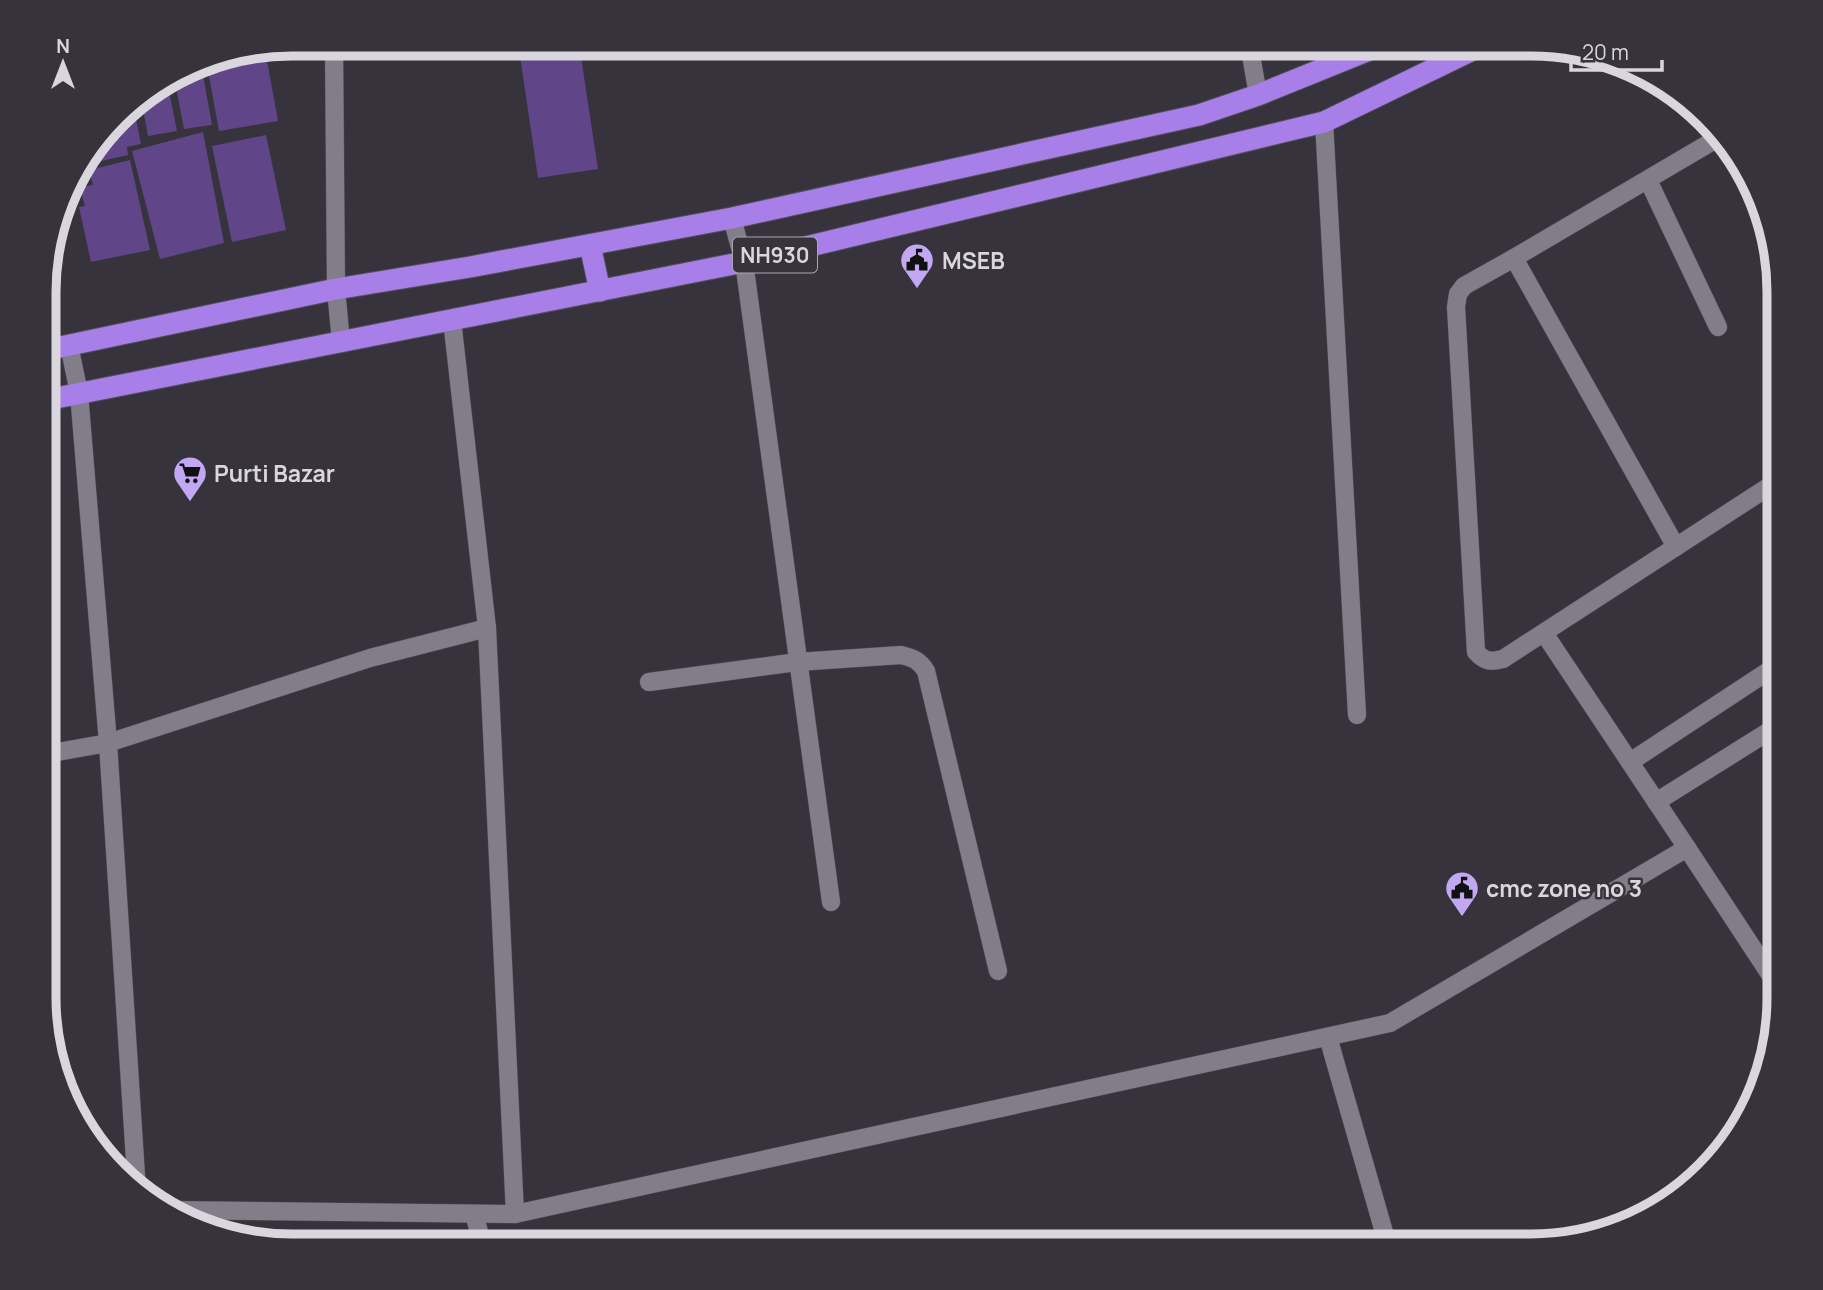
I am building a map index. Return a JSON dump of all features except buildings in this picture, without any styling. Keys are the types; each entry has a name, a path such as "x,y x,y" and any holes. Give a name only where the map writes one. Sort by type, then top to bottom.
{"highway":[{"name":"NH930","path":"56,348 336,289 732,218 1199,115 1258,95 1350,57"},
{"name":"NH930","path":"56,398 744,262 1324,122 1458,57"},
{"path":"590,245 600,291"}],"street":[{"path":"334,57 336,289 341,342"},
{"path":"1251,57 1258,95"},
{"path":"1324,122 1357,715"},
{"path":"1713,141 1464,286 1458,294 1455,307 1476,652 1483,659 1492,662 1503,659 1676,547 1766,495"},
{"path":"1648,180 1718,327"},
{"path":"732,218 744,262 831,902"},
{"path":"1514,258 1676,547"},
{"path":"452,320 487,628 515,1214"},
{"path":"69,345 79,393 108,743 136,1176"},
{"path":"57,752 108,743 370,659 487,628"},
{"path":"1544,633 1766,968"},
{"path":"649,682 797,663 901,655 913,657 920,662 926,671 998,971"},
{"path":"1630,762 1766,673"},
{"path":"1656,802 1766,733"},
{"path":"190,1210 515,1214 1390,1023 1687,848"},
{"path":"1328,1037 1385,1234"},
{"path":"474,1214 479,1233"}],"place":[{"name":"MSEB","path":"917,290"},
{"name":"Purti Bazar","path":"190,503"},
{"name":"cmc zone no 3","path":"1462,918"}]}
